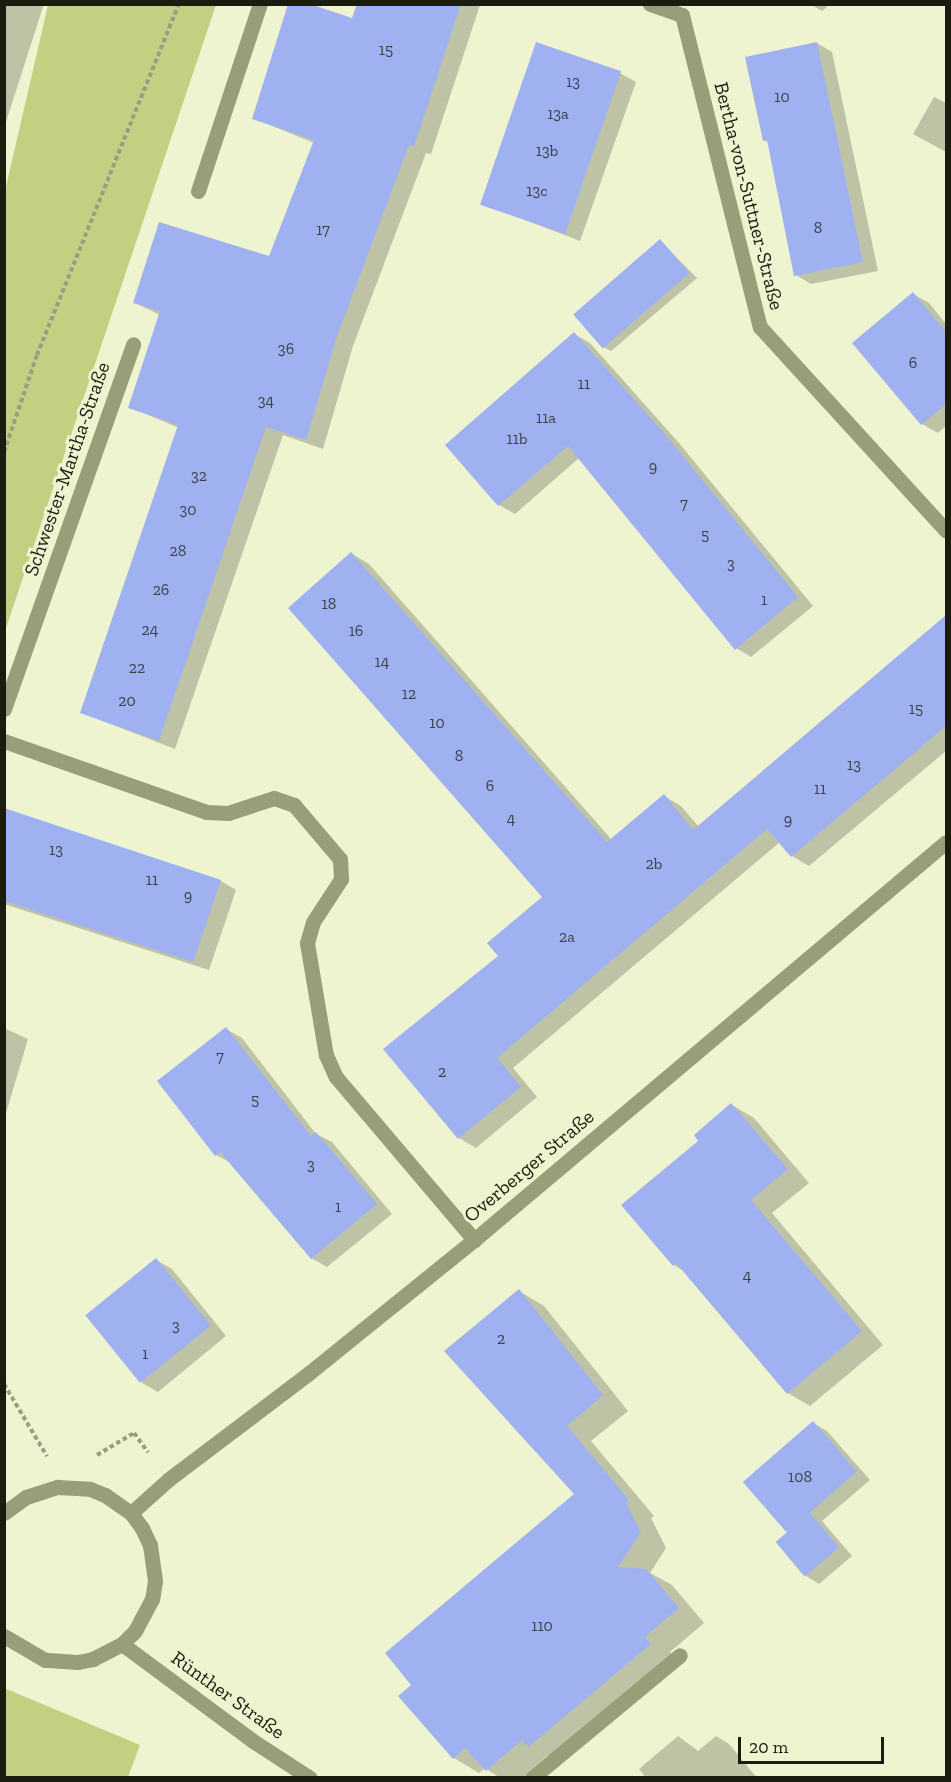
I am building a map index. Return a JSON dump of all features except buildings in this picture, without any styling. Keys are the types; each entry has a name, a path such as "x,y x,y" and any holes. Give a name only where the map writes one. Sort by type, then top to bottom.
{"street":[{"path":"198,191 260,4"},
{"name":"Bertha-von-Suttner-Straße","path":"651,4 682,15 760,327 946,531"},
{"name":"Schwester-Martha-Straße","path":"4,709 133,344"},
{"path":"4,741 207,812 228,813 274,798 294,805 340,859 341,879 313,922 307,943 326,1055 336,1077 474,1240"},
{"name":"Overberger Straße","path":"131,1513 169,1479 309,1373 474,1240 946,842"},
{"path":"4,1513 41,1491 73,1487 105,1495 131,1513 150,1545 155,1581 145,1616 122,1644 93,1659 61,1662 30,1654 4,1636"},
{"name":"Rünther Straße","path":"122,1644 253,1741 310,1778"},
{"path":"532,1778 680,1655"}],"path":[{"path":"4,452 37,355 179,4"},
{"path":"4,1384 48,1458"}],"green space":[{"path":"48,5 216,5 5,631 5,191"},
{"path":"4,1688 140,1745 128,1777 5,1777"}]}
